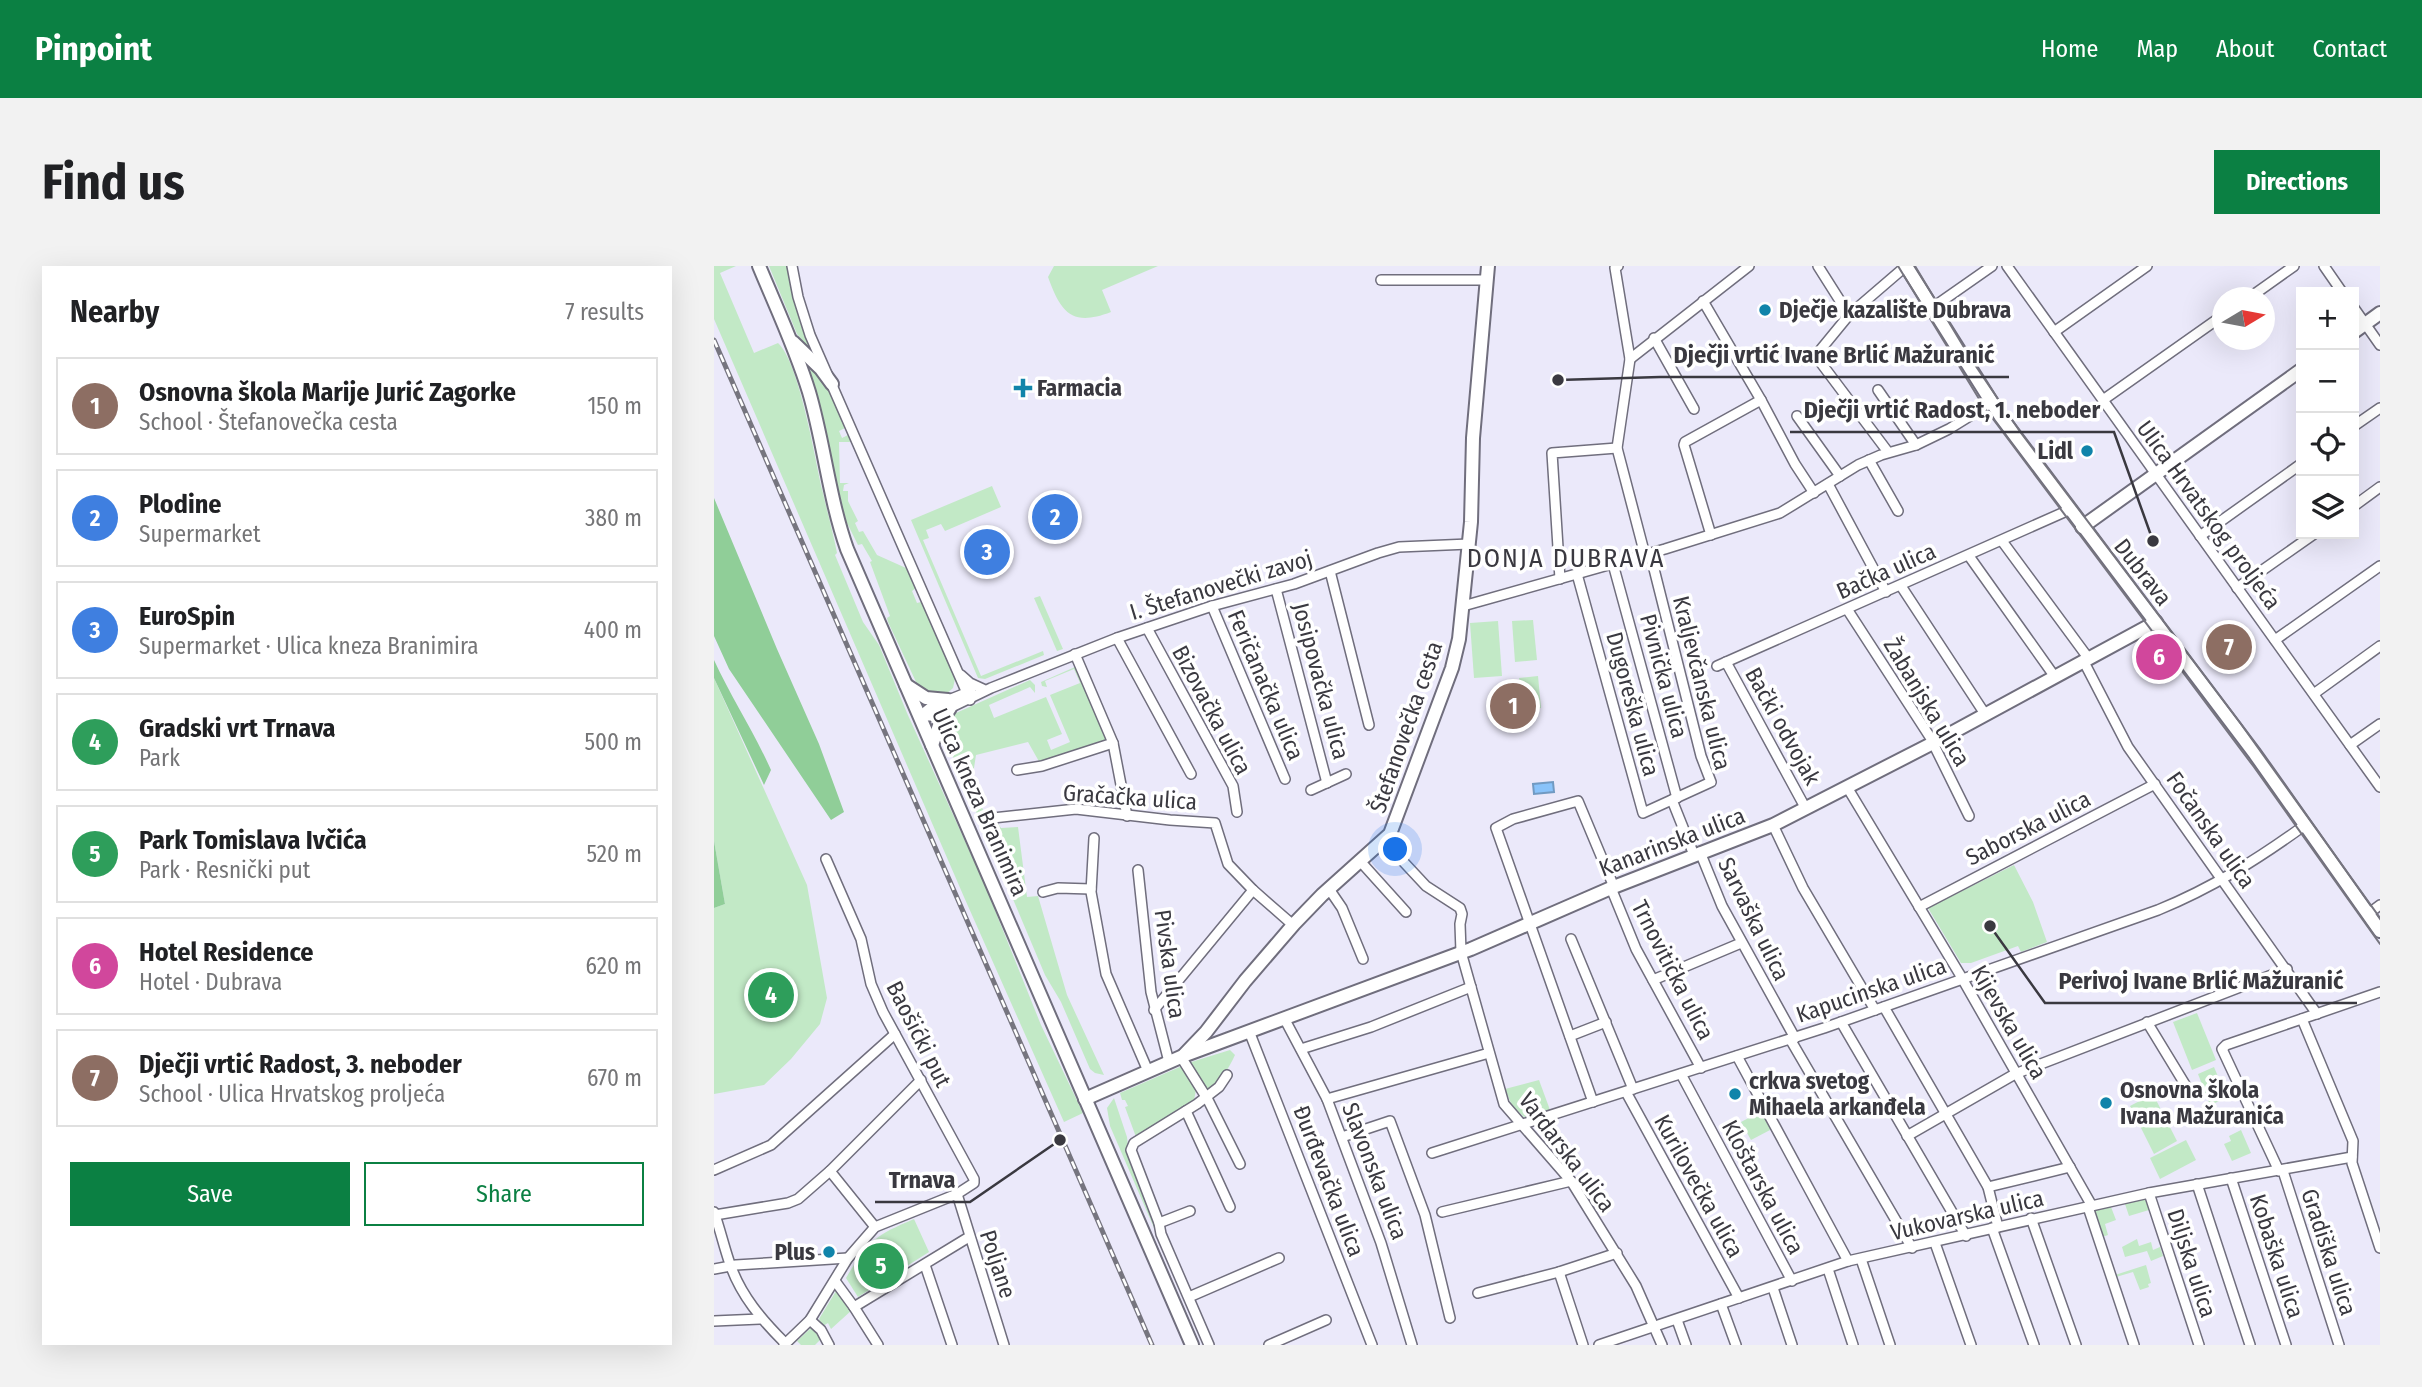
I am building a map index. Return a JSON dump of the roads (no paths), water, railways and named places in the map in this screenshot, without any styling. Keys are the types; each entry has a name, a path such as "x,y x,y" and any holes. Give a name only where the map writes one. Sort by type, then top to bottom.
{"street":[{"name":"Ulica kneza Branimira","path":"759,266 809,392 842,533 1192,1345"},
{"name":"Ulica kneza Branimira","path":"792,266 805,322 968,696"},
{"name":"Štefanovečka cesta","path":"1085,1099 1178,1059 1222,1011 1293,925 1384,841 1396,819 1452,668 1459,639 1469,544 1473,438 1488,266"},
{"path":"1630,359 1749,266"},
{"path":"1818,266 1849,315"},
{"path":"1888,452 1816,354 1849,315 1906,266"},
{"name":"Dubrava","path":"1906,266 1991,402 2082,527 2156,622 2380,931"},
{"path":"1931,308 1992,266"},
{"name":"Ulica Hrvatskog proljeća","path":"2007,266 2380,787"},
{"path":"2054,332 2147,266"},
{"path":"2264,287 2294,266"},
{"path":"2324,266 2339,287"},
{"path":"1560,579 1552,453 1617,448 1630,359 1617,267"},
{"path":"1381,280 1486,280"},
{"path":"1703,301 1814,493"},
{"path":"2359,328 2380,313"},
{"path":"2359,315 2380,345"},
{"path":"2103,400 2212,323"},
{"path":"1654,338 1694,409"},
{"path":"790,340 832,384"},
{"path":"2082,527 2296,374"},
{"path":"1878,390 1916,445"},
{"path":"1711,535 1685,442 1761,400"},
{"path":"1463,606 1780,513 1869,460 1916,445 1949,429 1991,402"},
{"path":"2359,423 2380,408"},
{"path":"1797,416 1840,476"},
{"name":"Kraljevčanska ulica","path":"1617,448 1701,756 1711,782 1675,799"},
{"path":"1869,460 1898,511"},
{"path":"2200,536 2296,468"},
{"path":"1828,484 1886,592"},
{"path":"2359,502 2380,487"},
{"name":"Bačka ulica","path":"1722,664 1969,556 2069,509"},
{"path":"2237,588 2307,539"},
{"name":"Fočanska ulica","path":"2002,541 2086,661 2115,727 2317,1014"},
{"name":"I. Štefanovečki zavoj","path":"920,716 930,717 950,702 1117,638 1212,606 1276,589 1399,547 1469,544"},
{"path":"1969,556 2055,677"},
{"name":"Pivnička ulica","path":"1613,564 1675,799 1697,853"},
{"path":"2275,640 2380,566"},
{"path":"1330,571 1369,726"},
{"name":"Dugoreška ulica","path":"1577,574 1643,813 1675,799"},
{"path":"1901,586 1986,714"},
{"name":"Josipovačka ulica","path":"1276,589 1327,783"},
{"name":"Feričanačka ulica","path":"1212,606 1285,779"},
{"name":"Žabanjska ulica","path":"1847,609 1933,743 1969,816"},
{"name":"Kanarinska ulica","path":"1178,1059 1461,952 1697,853 1773,825 1933,743 2156,622"},
{"name":"Bizovačka ulica","path":"1147,628 1233,786 1237,812"},
{"path":"1117,638 1191,774"},
{"path":"2315,694 2380,646"},
{"path":"1075,654 1113,743 1128,816"},
{"name":"Bački odvojak","path":"1722,664 1806,809"},
{"path":"958,672 970,683 987,689"},
{"path":"932,745 957,689 958,672"},
{"path":"906,685 926,698 950,702"},
{"path":"2350,745 2380,724"},
{"path":"1017,770 1042,766 1113,743"},
{"name":"Josipovačka ulica","path":"1311,790 1346,774"},
{"name":"Saborska ulica","path":"1919,907 2155,784"},
{"name":"Kijevska ulica","path":"1847,787 2070,1167 2090,1206 2134,1345"},
{"name":"Trnovitička ulica","path":"1530,923 1496,828 1513,819 1578,801 1636,948 1701,1068"},
{"name":"Gračačka ulica","path":"993,818 1076,809 1215,823 1228,864 1293,925"},
{"path":"1773,825 1803,888 1988,1187 1995,1228 2034,1345"},
{"name":"Kapucinska ulica","path":"1433,1153 1841,1023 2158,910 2222,880 2258,859 2305,825"},
{"path":"1094,838 1091,888 1106,974 1149,1072"},
{"name":"Vardarska ulica","path":"1384,841 1432,891 1460,908 1461,952 1504,1104 1571,1181 1636,1286 1662,1345"},
{"name":"Sarvaška ulica","path":"1697,853 1741,943 1912,1248"},
{"name":"Baošićki put","path":"826,859 861,939 871,984 895,1034 974,1179 974,1182 957,1194"},
{"path":"1360,861 1406,912"},
{"name":"Pivska ulica","path":"1138,870 1154,1010 1178,1059 1206,1097 1240,1164"},
{"path":"1043,892 1058,888 1091,888"},
{"path":"1329,889 1342,908 1363,959"},
{"path":"1154,1010 1253,890"},
{"path":"2368,914 2380,905"},
{"path":"1530,923 1593,1102"},
{"name":"Kurilovečka ulica","path":"1571,939 1606,1022 1629,1091 1739,1298"},
{"path":"1653,980 1741,943"},
{"path":"1907,1136 2015,1074 2287,969"},
{"path":"1301,1049 1371,1027 1471,987"},
{"path":"2380,992 2302,1019 2353,1141 2354,1170 2380,1248"},
{"path":"1222,1011 1224,1027 1229,1033 1243,1034"},
{"name":"Slavonska ulica","path":"1284,1018 1327,1100 1342,1138 1389,1266 1412,1345"},
{"name":"Gradiška ulica","path":"2302,1019 2226,1045 2222,1049 2281,1171 2339,1345"},
{"path":"1570,1036 1606,1022"},
{"path":"2147,1022 2186,1086"},
{"path":"1841,1023 1966,1236"},
{"path":"714,1170 771,1145 895,1034"},
{"name":"Đurđevačka ulica","path":"1243,1034 1372,1345"},
{"path":"1327,1100 1489,1053"},
{"path":"1737,1056 1848,1261"},
{"name":"Kloštarska ulica","path":"1681,1074 1793,1281"},
{"path":"1209,1345 1161,1234 1131,1148 1206,1097 1219,1087 1227,1075"},
{"path":"920,1080 831,1171 793,1202 715,1213 716,1226 730,1266 760,1319 784,1344 810,1320 848,1258 875,1227 957,1194"},
{"path":"1186,1111 1230,1207"},
{"path":"1342,1138 1390,1121 1425,1215 1450,1318"},
{"name":"Vukovarska ulica","path":"1600,1345 1848,1261 2149,1193 2352,1157"},
{"path":"1988,1187 2070,1167"},
{"path":"831,1171 875,1227"},
{"name":"Kobaška ulica","path":"2231,1178 2286,1345"},
{"path":"1442,1212 1571,1181"},
{"path":"2197,1184 2250,1345"},
{"name":"Diljska ulica","path":"2149,1193 2199,1345"},
{"name":"Poljane","path":"957,1194 1004,1345"},
{"path":"1159,1223 1190,1211"},
{"path":"2031,1218 2076,1345"},
{"path":"855,1307 969,1237"},
{"path":"1935,1243 1971,1345"},
{"path":"1478,1293 1559,1272 1617,1253"},
{"path":"714,1269 848,1258"},
{"path":"1189,1297 1279,1258"},
{"path":"1861,1259 1890,1345"},
{"path":"925,1265 952,1345"},
{"path":"1828,1269 1853,1345"},
{"path":"1559,1272 1583,1345"},
{"path":"835,1280 878,1345"},
{"name":"Kloštarska ulica","path":"1773,1288 1792,1345"},
{"path":"1721,1304 1736,1345"},
{"path":"714,1321 760,1319"},
{"path":"810,1320 821,1330 829,1345"},
{"path":"1269,1345 1326,1320"},
{"path":"1677,1320 1686,1345"}],"water":[{"path":"1553,782 1554,792 1534,794 1533,784"}],"tram line":[{"path":"1898,266 1984,407 2254,767 2380,944"},
{"path":"1915,266 1971,359 2021,433 2241,724 2380,918"}],"railway":[{"path":"714,340 1152,1345"}],"place":[{"name":"Dječje kazalište Dubrava","path":"1765,310"},
{"name":"Dječji vrtić Ivane Brlić Mažuranić","path":"1558,380"},
{"name":"Farmacia","path":"1023,388"},
{"name":"Lidl","path":"2087,451"},
{"name":"Plodine","path":"1055,517"},
{"name":"Dječji vrtić Radost, 1. neboder","path":"2153,541"},
{"name":"EuroSpin","path":"987,552"},
{"name":"Dječji vrtić Radost, 3. neboder","path":"2229,647"},
{"name":"Hotel Residence","path":"2159,657"},
{"name":"Osnovna škola Marije Jurić Zagorke","path":"1513,706"},
{"name":"Perivoj Ivane Brlić Mažuranić","path":"1990,926"},
{"name":"Gradski vrt Trnava","path":"771,995"},
{"name":"crkva svetog Mihaela arkanđela","path":"1735,1094"},
{"name":"Osnovna škola Ivana Mažuranića","path":"2106,1103"},
{"name":"Trnava","path":"1060,1140"},
{"name":"Plus","path":"829,1252"},
{"name":"Park Tomislava Ivčića","path":"881,1266"}],"district":[{"name":"DONJA DUBRAVA","path":"1566,558"}]}
